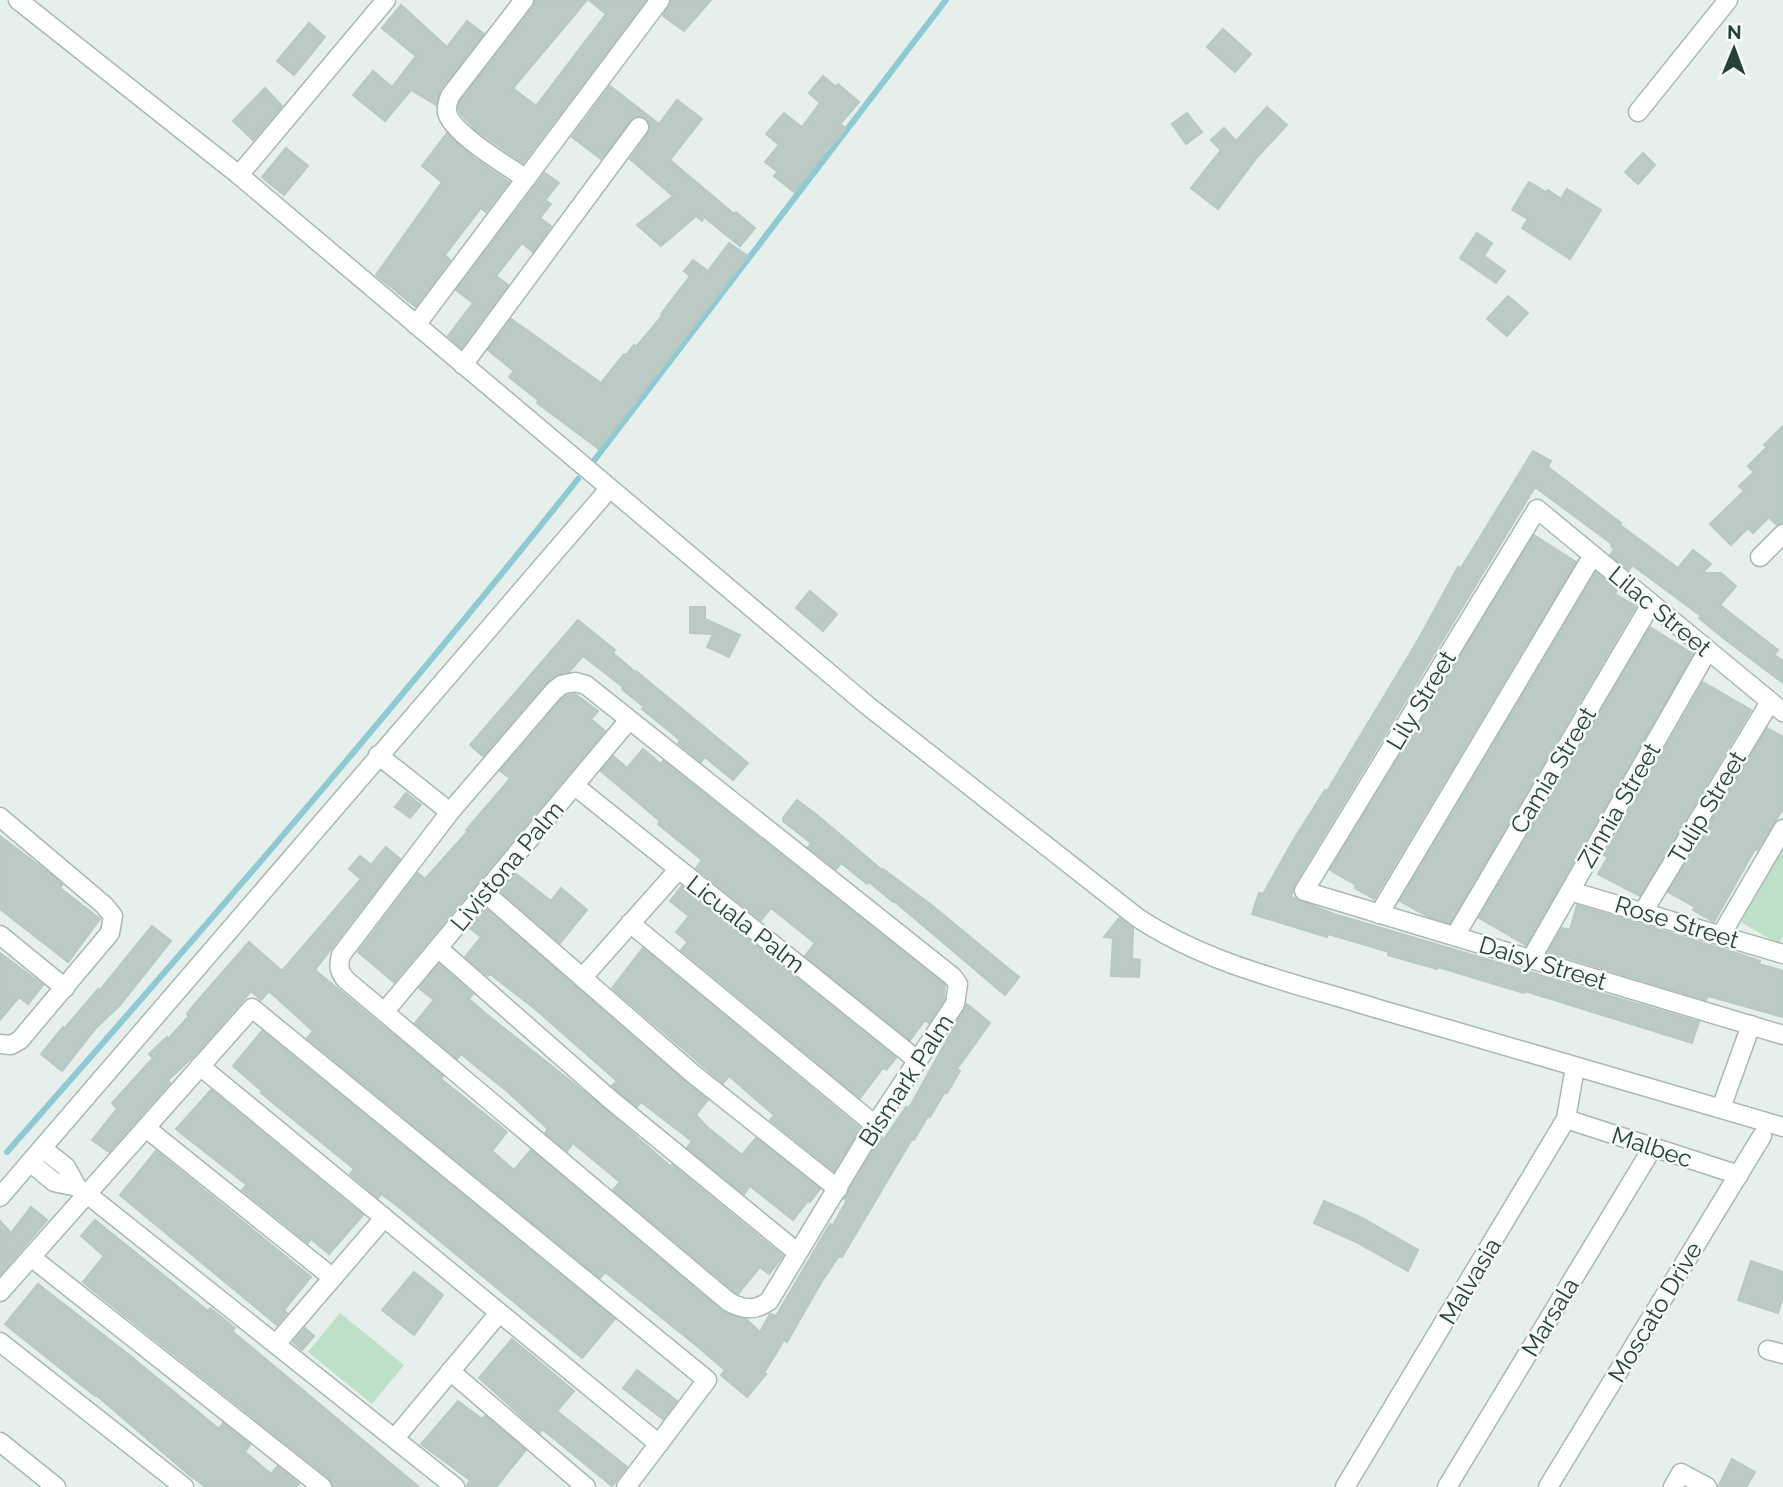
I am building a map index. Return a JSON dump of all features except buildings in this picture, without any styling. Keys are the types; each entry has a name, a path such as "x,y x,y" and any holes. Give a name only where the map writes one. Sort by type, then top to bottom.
{"street":[{"path":"18,0 239,174 868,706 1138,918 1161,933 1189,947 1255,972 1783,1127"},
{"path":"239,174 386,0"},
{"path":"524,0 450,96 446,105 447,114 460,131 526,179"},
{"path":"416,325 660,0"},
{"path":"1638,112 1728,0"},
{"path":"463,365 639,127"},
{"path":"0,1197 609,489"},
{"name":"Lilac Street","path":"1537,509 1776,707"},
{"name":"Lily Street","path":"1304,891 1537,509"},
{"path":"1760,557 1783,534"},
{"path":"1379,914 1593,555"},
{"name":"Camia Street","path":"1455,936 1651,604"},
{"name":"Zinnia Street","path":"1531,960 1708,650"},
{"name":"Bismark Palm","path":"575,682 586,685 629,720 953,977 958,984 955,1004 875,1125 769,1301 753,1309 738,1307 729,1302 346,981 340,973 341,955 450,812 561,685 575,682"},
{"name":"Tulip Street","path":"1643,912 1776,707"},
{"name":"Livistona Palm","path":"386,1012 629,720"},
{"path":"378,755 450,812"},
{"name":"Licuala Palm","path":"575,786 917,1060"},
{"path":"0,817 104,905 113,916 110,933 20,1040 11,1045 0,1044"},
{"path":"1721,935 1783,830"},
{"path":"583,977 677,870"},
{"name":"Daisy Street","path":"1304,891 1783,1035"},
{"name":"Rose Street","path":"1570,891 1783,954"},
{"path":"484,892 692,1073 838,1189"},
{"path":"631,923 875,1125"},
{"path":"0,935 65,988"},
{"path":"438,948 611,1100 798,1253"},
{"path":"0,1292 32,1256 82,1191 146,1128 252,1009 707,1380 626,1487"},
{"path":"1721,1108 1751,1025"},
{"path":"200,1066 659,1444"},
{"name":"Malvasia","path":"1345,1487 1566,1119 1575,1067"},
{"name":"Malbec","path":"1566,1119 1739,1175"},
{"path":"146,1128 333,1278"},
{"name":"Moscato Drive","path":"1548,1487 1762,1136"},
{"name":"Marsala","path":"1447,1487 1653,1147"},
{"path":"42,1148 66,1167 82,1191 455,1487"},
{"path":"30,1162 54,1182 82,1191"},
{"path":"276,1344 384,1218"},
{"path":"32,1256 322,1487"},
{"path":"395,1438 499,1313"},
{"path":"0,1342 184,1487"},
{"path":"450,1371 586,1487"},
{"path":"0,1442 56,1487"},
{"path":"1672,1487 1681,1473 1707,1487"}],"green space":[{"path":"1783,849 1783,936 1778,944 1741,922"},
{"path":"340,1313 404,1365 372,1404 308,1352"}],"waterway":[{"path":"593,462 946,0"},
{"path":"7,1152 297,819 578,479"}]}
